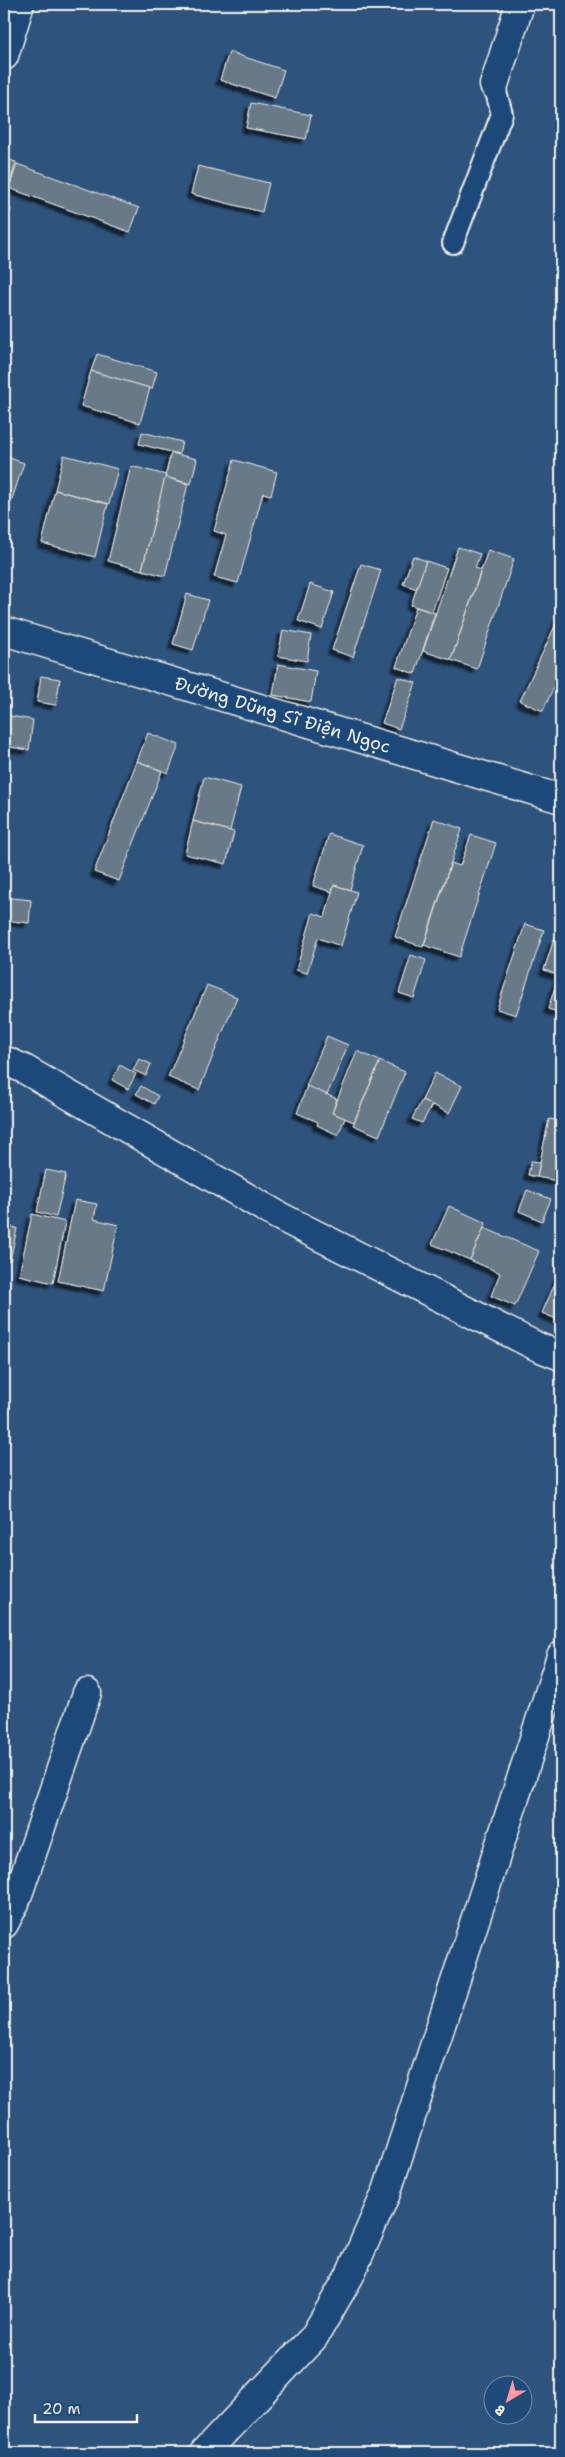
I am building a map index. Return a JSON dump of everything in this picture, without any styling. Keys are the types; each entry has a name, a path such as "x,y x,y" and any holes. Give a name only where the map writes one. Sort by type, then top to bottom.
{"street":[{"path":"4,56 20,4"},
{"path":"494,85 520,4"},
{"name":"Đường Dũng Sĩ Điện Ngọc","path":"4,631 561,800"},
{"path":"4,1060 24,1069 278,1216 538,1347 561,1356"},
{"path":"204,2453 314,2337 350,2275 387,2191 561,1656"},
{"path":"4,1924 15,1904 87,1693"}],"lane":[{"path":"452,243 502,114 494,85"}],"building":[{"path":"229,52 284,70 275,98 220,80"},
{"path":"251,103 311,115 306,139 246,128"},
{"path":"4,158 16,162 4,204"},
{"path":"17,164 139,208 130,232 9,188"},
{"path":"198,166 269,183 262,212 191,194"},
{"path":"4,207 11,209 6,227 4,226"},
{"path":"4,246 9,247 4,262"},
{"path":"97,354 157,372 152,389 91,371"},
{"path":"91,371 150,388 140,423 81,406"},
{"path":"142,432 182,442 179,454 139,444"},
{"path":"171,453 197,459 191,484 165,477"},
{"path":"64,455 118,469 109,504 55,490"},
{"path":"4,456 24,463 4,523"},
{"path":"234,460 277,472 271,495 263,493 238,583 214,577 226,535 214,531"},
{"path":"131,466 166,475 142,570 108,561"},
{"path":"165,477 188,484 165,576 142,570"},
{"path":"55,490 108,504 95,557 42,543"},
{"path":"458,547 480,554 475,568 481,570 451,660 423,651"},
{"path":"488,550 514,559 477,669 451,660"},
{"path":"413,556 426,561 417,589 403,584"},
{"path":"426,561 447,568 432,612 411,605"},
{"path":"361,564 381,570 353,657 332,650"},
{"path":"310,584 334,592 322,629 298,621"},
{"path":"187,594 208,600 193,650 173,644"},
{"path":"416,607 435,613 415,674 396,667"},
{"path":"561,613 561,671 543,711 520,701"},
{"path":"283,630 311,635 307,661 278,656"},
{"path":"278,664 316,671 311,702 273,695"},
{"path":"41,676 60,679 56,705 37,702"},
{"path":"398,677 416,683 399,729 382,723"},
{"path":"4,715 33,720 29,750 4,746"},
{"path":"148,733 179,745 168,773 137,761"},
{"path":"137,761 162,771 119,881 94,872"},
{"path":"204,777 241,787 230,831 193,821"},
{"path":"434,819 462,829 423,947 395,937"},
{"path":"193,821 234,832 226,864 185,854"},
{"path":"329,834 363,845 350,890 334,885 332,892 313,886"},
{"path":"471,835 496,843 459,957 424,945 451,863 460,866"},
{"path":"334,885 357,892 341,946 318,938 307,973 296,970 313,913 325,917"},
{"path":"4,897 31,900 29,923 4,920"},
{"path":"525,924 544,930 516,1015 497,1009"},
{"path":"554,939 561,941 561,976 544,970"},
{"path":"411,955 426,960 414,998 399,993"},
{"path":"559,975 561,976 561,1013 548,1009"},
{"path":"207,985 237,997 199,1090 168,1077"},
{"path":"327,1036 348,1045 327,1095 306,1086"},
{"path":"357,1051 380,1061 354,1122 332,1113"},
{"path":"139,1059 151,1064 146,1076 133,1070"},
{"path":"380,1061 405,1072 379,1136 353,1125"},
{"path":"120,1065 136,1074 128,1089 112,1080"},
{"path":"435,1073 462,1086 449,1113 422,1100"},
{"path":"141,1086 158,1096 154,1104 136,1094"},
{"path":"307,1086 337,1099 332,1113 345,1118 338,1135 317,1125 318,1122 297,1113"},
{"path":"422,1100 432,1105 422,1123 412,1119"},
{"path":"549,1119 561,1121 561,1168 558,1181 537,1177"},
{"path":"531,1161 540,1162 537,1177 528,1175"},
{"path":"46,1170 66,1174 56,1217 37,1212"},
{"path":"527,1190 551,1199 542,1221 519,1211"},
{"path":"75,1200 97,1204 94,1219 118,1225 104,1291 58,1281"},
{"path":"449,1206 486,1223 470,1260 432,1244"},
{"path":"32,1214 65,1222 53,1283 19,1275"},
{"path":"4,1226 17,1228 10,1261 4,1259"},
{"path":"484,1228 539,1251 515,1306 491,1296 500,1273 470,1260"},
{"path":"561,1273 561,1321 542,1313"}]}
